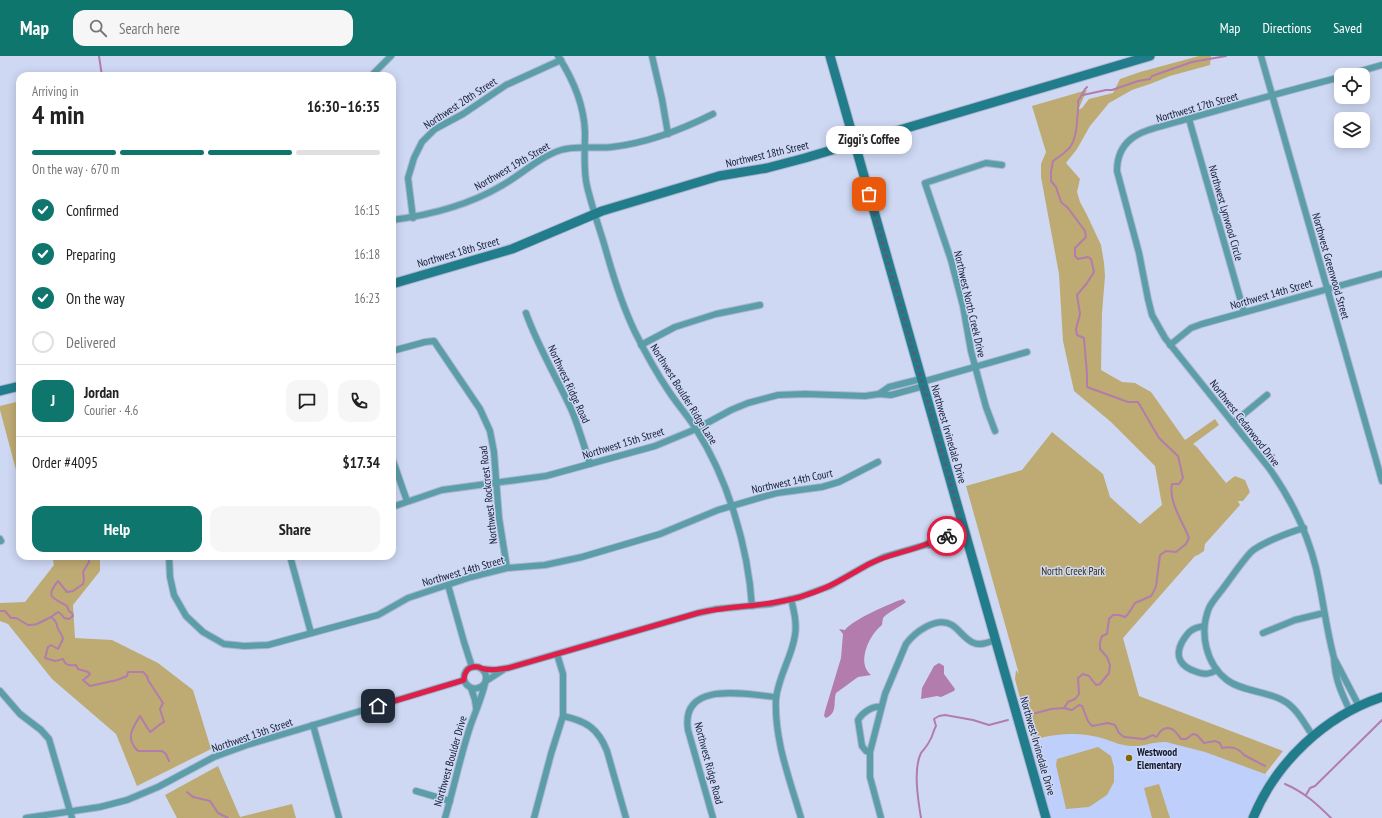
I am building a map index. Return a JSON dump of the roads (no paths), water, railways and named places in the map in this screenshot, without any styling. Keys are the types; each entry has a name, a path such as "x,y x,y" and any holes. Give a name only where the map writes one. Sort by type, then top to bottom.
{"main road":[{"name":"Northwest Irvinedale Drive","path":"830,56 1046,818"},
{"name":"Northwest 18th Street","path":"396,283 512,249 595,213 719,176 773,166 855,144 1150,56"},
{"path":"0,391 16,387"},
{"path":"1253,818 1264,795 1284,765 1313,736 1328,724 1350,711 1382,697"}],"street":[{"path":"375,72 391,56"},
{"path":"652,56 668,134"},
{"name":"Northwest Greenwood Street","path":"1261,56 1381,477"},
{"name":"Northwest Boulder Ridge Lane","path":"559,58 579,98 584,125 586,180 616,286 626,313 641,345 668,391 696,429 717,467 731,506 747,562 752,606"},
{"name":"Northwest 20th Street","path":"413,218 408,178 414,158 422,142 428,135 435,129 469,110 506,85 559,58"},
{"path":"1370,68 1382,65"},
{"name":"Northwest 17th Street","path":"1126,208 1117,171 1118,159 1123,148 1140,133 1334,79"},
{"name":"Northwest 19th Street","path":"396,220 413,218 455,208 484,196 555,152 563,149 631,144 677,131 713,114"},
{"name":"Northwest Lynwood Circle","path":"1189,119 1244,312"},
{"name":"Northwest North Creek Drive","path":"995,431 986,407 975,367 969,343 963,306 951,260 925,183 986,163 1002,165"},
{"name":"Northwest Cedarwood Drive","path":"1126,208 1139,253 1152,315 1160,331 1285,491 1304,528 1316,568 1338,685 1350,711"},
{"name":"Northwest 14th Street","path":"1170,345 1179,337 1197,326 1382,274"},
{"path":"641,345 675,327 716,314 760,305"},
{"name":"Northwest Ridge Road","path":"526,313 538,343 572,411 590,464"},
{"name":"Northwest Rockcrest Road","path":"396,350 434,341 480,409 490,431 494,452 499,518 506,568"},
{"name":"Northwest 15th Street","path":"396,505 442,490 546,476 655,446 696,429 730,410 748,403 778,395 891,395 922,382 1027,352"},
{"path":"1233,423 1267,395"},
{"name":"Northwest 14th Court","path":"731,506 777,494 822,487 844,479 878,462"},
{"path":"396,469 407,501"},
{"name":"Northwest 14th Street","path":"169,560 170,576 174,595 186,616 203,632 224,644 244,646 268,645 378,615 408,598 448,584 506,568 545,565 582,557 660,534 731,506"},
{"path":"1304,528 1264,544 1252,552 1214,599 1209,609 1204,626 1204,633 1208,653 1217,670 1227,680 1238,686 1284,701 1294,709 1313,736"},
{"path":"508,668 494,675 481,687 476,689 467,686 464,680 466,671 472,667 478,666 483,669 495,670 508,668 698,613 721,608 752,606 791,599 813,593 830,586 884,557 926,545 939,544 965,533"},
{"path":"291,560 311,634"},
{"path":"448,584 472,667"},
{"path":"791,599 795,620 795,637 776,697 777,727 779,741 801,818"},
{"path":"1263,633 1295,620 1324,613"},
{"path":"881,818 870,777 870,752 885,694 906,644 924,628 947,623 956,628 973,643 980,644 995,640"},
{"path":"1204,626 1192,630 1184,638 1178,652 1179,658 1186,668 1196,672 1207,674 1217,670"},
{"path":"534,818 563,716 563,674 557,654"},
{"name":"Northwest Cedarwood Drive","path":"1334,658 1359,706"},
{"path":"483,669 486,674 485,682"},
{"name":"Northwest 13th Street","path":"26,818 72,815 127,800 158,787 214,757 247,745 464,680"},
{"name":"Northwest Boulder Drive","path":"445,818 463,749 485,682"},
{"name":"Northwest Boulder Drive","path":"471,688 475,700 476,710"},
{"path":"0,691 2,698 41,730 49,739 72,815"},
{"name":"Northwest Ridge Road","path":"713,818 688,730 687,723 693,705 703,697 720,693 776,697"},
{"path":"870,752 866,751 862,746 858,720 862,714 874,707 881,707"},
{"path":"563,716 587,723 596,730 603,740 626,818"},
{"path":"313,725 339,818"},
{"path":"416,791 450,801"}],"waterway":[{"path":"99,56 101,72"},
{"path":"1083,95 1112,90 1138,81 1150,79 1152,76 1192,62 1226,56"},
{"path":"1064,708 1068,702 1075,699 1079,694 1078,678 1083,674 1089,676 1096,685 1100,684 1109,673 1110,665 1107,657 1100,649 1102,636 1107,634 1109,619 1113,615 1125,617 1135,603 1151,596 1156,586 1160,555 1166,551 1176,552 1186,544 1189,538 1174,504 1171,491 1172,484 1179,484 1183,478 1178,456 1159,438 1138,402 1128,402 1087,387 1084,338 1077,335 1076,329 1080,314 1077,295 1094,272 1091,259 1088,257 1078,259 1075,256 1075,248 1086,237 1085,231 1068,208 1061,202 1056,187 1051,181 1053,161 1068,150 1075,137 1078,101 1087,87"},
{"path":"89,560 83,572 83,584 73,591 67,592 58,581 52,591 52,597 67,606 73,616 69,619 64,618 58,612 51,617 56,622 63,639 58,649 51,645 48,647 45,658 55,661 63,659 68,665 76,665 78,669 88,672 90,674 83,680 90,686 117,680 127,676 128,672 143,672 163,703 160,709 164,722 150,732 140,716 132,729 132,742 138,751 162,751 166,754 169,761"},
{"path":"0,611 5,611 11,618 16,618 28,625 37,624 51,617"},
{"path":"1025,716 1051,709 1064,708 1072,710 1079,705 1082,706 1088,721 1092,726 1108,723 1115,725 1119,733 1124,737 1144,739 1153,735 1156,737 1162,730 1168,728 1178,734 1181,739 1186,739 1193,734 1197,735 1204,743 1215,741 1220,743 1222,748 1231,747 1237,749 1244,755 1265,766"},
{"path":"921,818 917,785 917,767 921,753 932,737 936,726 934,719 945,715 973,720 989,725 1008,720"},
{"path":"1306,795 1310,788 1315,786 1382,720"},
{"path":"1285,784 1310,799 1331,818"},
{"path":"187,792 193,797 210,801 218,813 228,818"}],"place":[{"name":"Ziggi's Coffee","path":"869,194"},
{"name":"Westwood Elementary","path":"1129,758"}],"park label":[{"name":"North Creek Park","path":"1073,571"}]}
